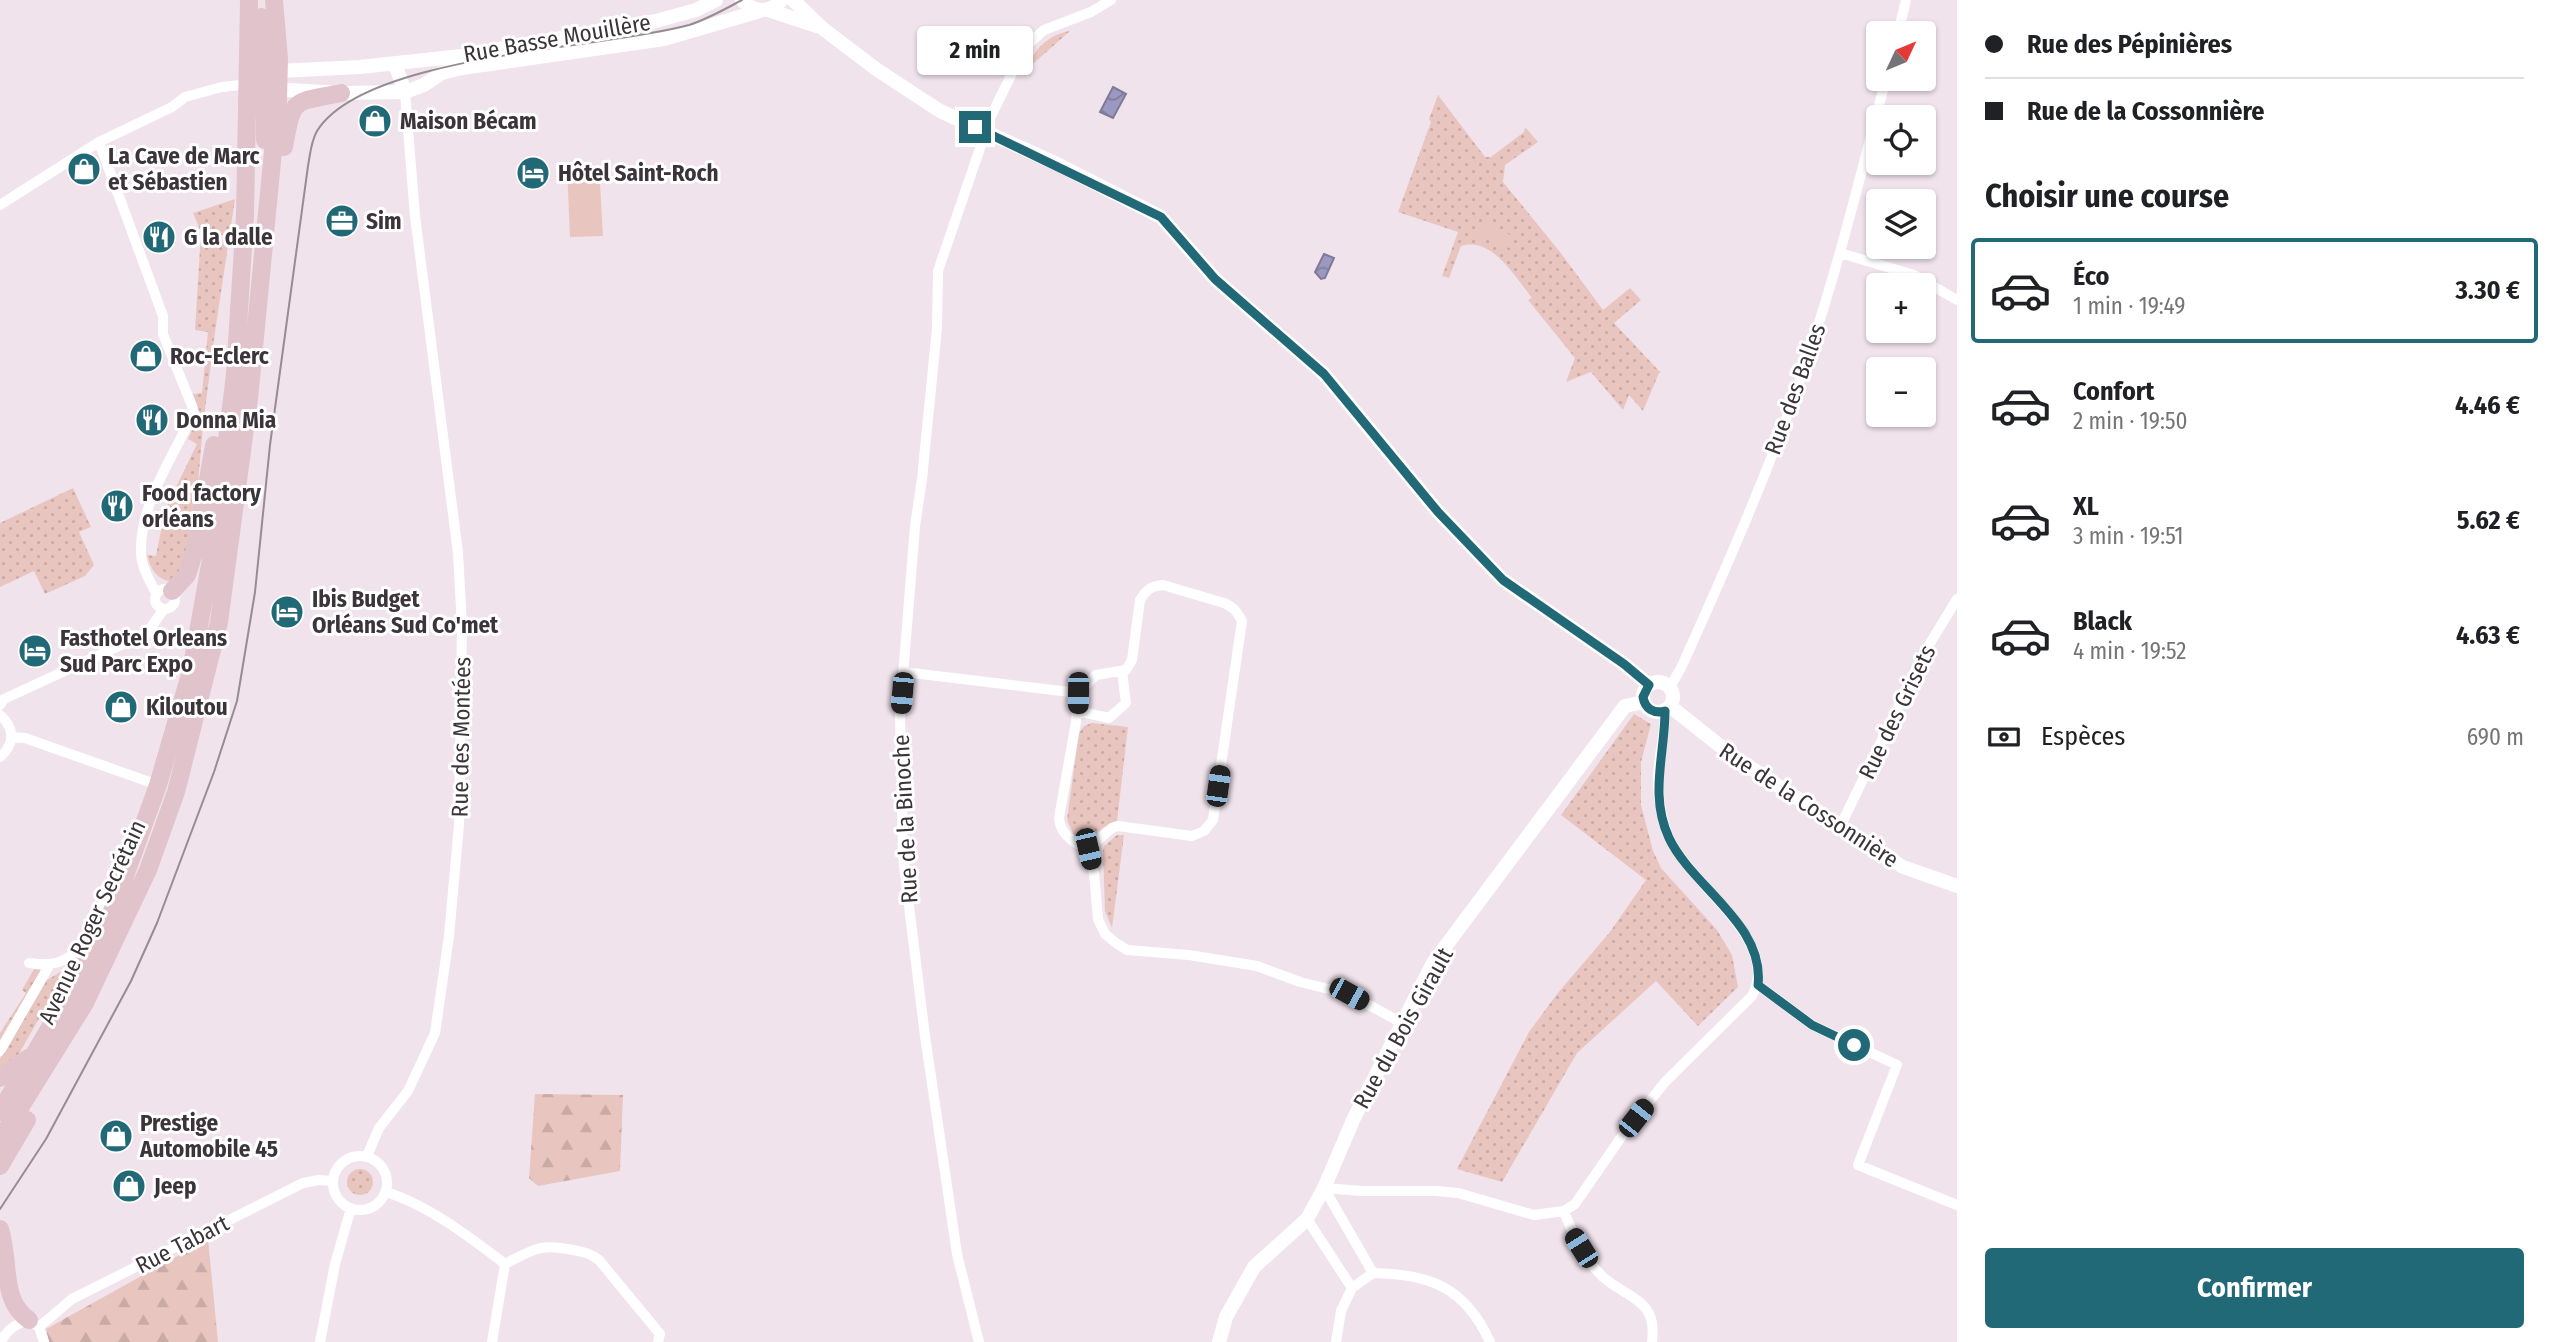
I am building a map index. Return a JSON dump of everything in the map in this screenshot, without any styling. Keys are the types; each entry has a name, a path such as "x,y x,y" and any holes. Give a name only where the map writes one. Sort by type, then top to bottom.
{"main road":[{"name":"Avenue Roger Secrétain","path":"0,1140 85,1003 148,870 176,792 219,622 249,399 278,100 277,90 263,78 249,0"},
{"path":"260,0 267,217"},
{"name":"Avenue Roger Secrétain","path":"0,1112 82,973 113,909 158,785 191,671 216,531 235,374 245,216 274,0"},
{"path":"257,302 289,118 306,99 341,93"},
{"path":"164,592 187,575 197,543 210,479 234,270 245,216"},
{"path":"158,785 176,792"},
{"path":"0,1166 53,1077 91,1000 103,966"},
{"path":"0,1078 33,1053"},
{"path":"0,1229 5,1255 4,1298 12,1310 34,1324"}],"street":[{"name":"Rue Basse Mouillère","path":"4,203 99,142 163,112 185,97 263,78 461,56 643,24 696,10 716,0"},
{"path":"742,0 749,7 822,28"},
{"path":"764,10 782,0"},
{"path":"793,0 822,28 940,111 1161,217 1215,279 1324,374 1438,512 1494,572 1624,664 1649,685"},
{"name":"Rue de la Binoche","path":"979,1342 957,1254 925,1036 903,857 900,713 915,526 937,328 938,271 991,116 1015,65 1032,39 1044,30 1091,12 1111,0"},
{"path":"1901,21 1906,0"},
{"name":"Rue Basse Mouillère","path":"263,78 277,90 405,92 424,85 442,73 462,68 664,39 764,10"},
{"path":"395,64 405,92"},
{"name":"Rue des Balles","path":"1670,687 1735,548 1812,346 1883,91"},
{"name":"Rue des Montées","path":"367,1156 379,1128 408,1091 435,1033 449,936 459,825 463,692 459,565 415,216 405,92"},
{"path":"1,699 146,632 164,609 174,603 175,597 164,592 143,565 141,552 147,517 157,485 192,414 192,406 163,334 163,316 99,142"},
{"path":"0,190 4,203"},
{"path":"1840,253 1914,275 1957,300"},
{"path":"1088,849 1118,826 1192,836 1204,831 1213,820 1242,621 1232,606 1151,581 1140,600 1132,660 1126,670 1096,675 1078,693 1059,818 1060,827 1066,835 1088,849 1094,873 1098,919 1105,934 1127,950 1189,955 1257,966 1300,982 1349,994 1402,1023"},
{"path":"164,592 155,602 164,609"},
{"name":"Rue des Grisets","path":"1840,827 1924,653 1957,599"},
{"path":"904,672 1078,693"},
{"path":"1077,710 1109,718 1126,703 1122,672"},
{"path":"1324,1188 1458,1193 1534,1215 1564,1211 1575,1204 1622,1136 1665,1082 1743,1007 1758,985 1759,974 1754,954 1738,923 1681,859 1668,836 1660,808 1658,767 1668,709 1674,696 1670,687 1662,682 1649,685 1644,692 1644,702 1655,712 1668,709"},
{"name":"Rue du Bois Girault","path":"1219,1342 1226,1317 1254,1267 1307,1219 1324,1188 1354,1118 1433,963 1625,706 1644,702"},
{"name":"Rue de la Cossonnière","path":"1668,709 1734,757 1903,867 1957,886"},
{"path":"0,715 9,724 12,737 6,752 0,757"},
{"path":"12,737 24,738 158,785"},
{"name":"Avenue Roger Secrétain","path":"29,962 62,962 78,951 99,911 130,863"},
{"name":"Avenue Roger Secrétain","path":"0,1051 50,964"},
{"path":"1758,985 1812,1025 1896,1065 1858,1166 1957,1205"},
{"path":"367,1156 382,1166 388,1183 386,1192 382,1200 368,1209 351,1208 338,1198 332,1181 343,1161 351,1157 367,1156"},
{"name":"Rue Tabart","path":"1,1342 19,1323 34,1324 72,1299 303,1183 332,1181"},
{"path":"1324,1188 1373,1273"},
{"path":"386,1192 409,1199 505,1264"},
{"path":"320,1342 335,1264 351,1208"},
{"path":"1564,1211 1573,1236 1589,1261 1604,1278 1642,1303 1650,1315 1652,1342"},
{"path":"1307,1219 1352,1288"},
{"path":"505,1264 543,1246 551,1245 589,1253 599,1259 660,1334 658,1342"},
{"path":"492,1342 505,1264"},
{"path":"1336,1342 1341,1311 1352,1288 1373,1273 1402,1274 1438,1282 1466,1305 1479,1321 1490,1342"},
{"path":"34,1324 44,1342"}],"green space":[{"path":"1070,31 1026,70 1043,44"},
{"path":"1438,95 1485,157 1491,157 1524,132 1525,127 1538,142 1505,165 1503,182 1603,310 1630,288 1641,300 1614,323 1661,373 1643,411 1629,395 1623,410 1591,372 1566,382 1575,358 1528,300 1532,298 1502,260 1483,247 1461,246 1449,278 1442,276 1458,232 1398,212 1431,122 1429,119"},
{"path":"599,165 603,236 570,237 567,167"},
{"path":"235,199 215,332 187,562 172,582 155,573 147,555 156,556 165,510 197,444 188,439 200,413 193,394 202,393 208,332 195,330 201,232 193,213"},
{"path":"1481,223 1513,236 1509,248 1476,235"},
{"path":"73,488 91,527 79,532 94,565 85,576 45,594 34,571 0,587 0,523"},
{"path":"1634,714 1651,724 1641,762 1641,805 1653,851 1661,868 1717,930 1732,955 1738,987 1698,1026 1656,981 1577,1053 1502,1182 1457,1169 1529,1032 1557,994 1610,932 1646,880 1561,815"},
{"path":"1092,723 1128,727 1117,821 1084,840 1072,832 1067,819 1079,733 1084,726"},
{"path":"1117,835 1124,835 1112,928 1105,911 1103,851 1104,846"},
{"path":"80,959 56,989 17,1057 0,1071 0,1059 47,980"},
{"path":"34,969 41,970 0,1040 0,1033 26,993 22,990"},
{"path":"535,1094 623,1095 620,1171 538,1186 529,1178"},
{"path":"360,1169 369,1173 373,1182 369,1191 360,1195 351,1191 347,1182 351,1173"},
{"path":"208,1239 218,1342 49,1342 46,1329"}],"water":[{"path":"1113,87 1126,94 1113,118 1100,112"},
{"path":"1324,254 1334,258 1325,278 1321,279 1315,272"}],"tram line":[{"path":"0,1209 46,1139 131,981 157,923 214,772 237,701 255,592 270,445 308,166 317,131 343,105 383,85 433,70 489,58 689,25 742,0"}],"place":[{"name":"Maison Bécam","path":"375,121"},
{"name":"La Cave de Marc et Sébastien","path":"84,169"},
{"name":"Hôtel Saint-Roch","path":"533,173"},
{"name":"Sim","path":"342,221"},
{"name":"G la dalle","path":"159,237"},
{"name":"Roc-Eclerc","path":"146,356"},
{"name":"Donna Mia","path":"152,420"},
{"name":"Food factory orléans","path":"117,506"},
{"name":"Ibis Budget Orléans Sud Co'met","path":"287,612"},
{"name":"Fasthotel Orleans Sud Parc Expo","path":"35,651"},
{"name":"Kiloutou","path":"121,707"},
{"name":"Prestige Automobile 45","path":"116,1136"},
{"name":"Jeep","path":"129,1186"}],"route":[{"path":"975,127 1113,191 1161,217 1215,279 1324,374 1438,512 1503,580 1624,664 1649,685 1643,697 1646,706 1655,712 1665,711 1665,733 1658,767 1660,808 1668,836 1681,859 1738,923 1754,954 1759,974 1758,985 1812,1025 1854,1045"}]}
